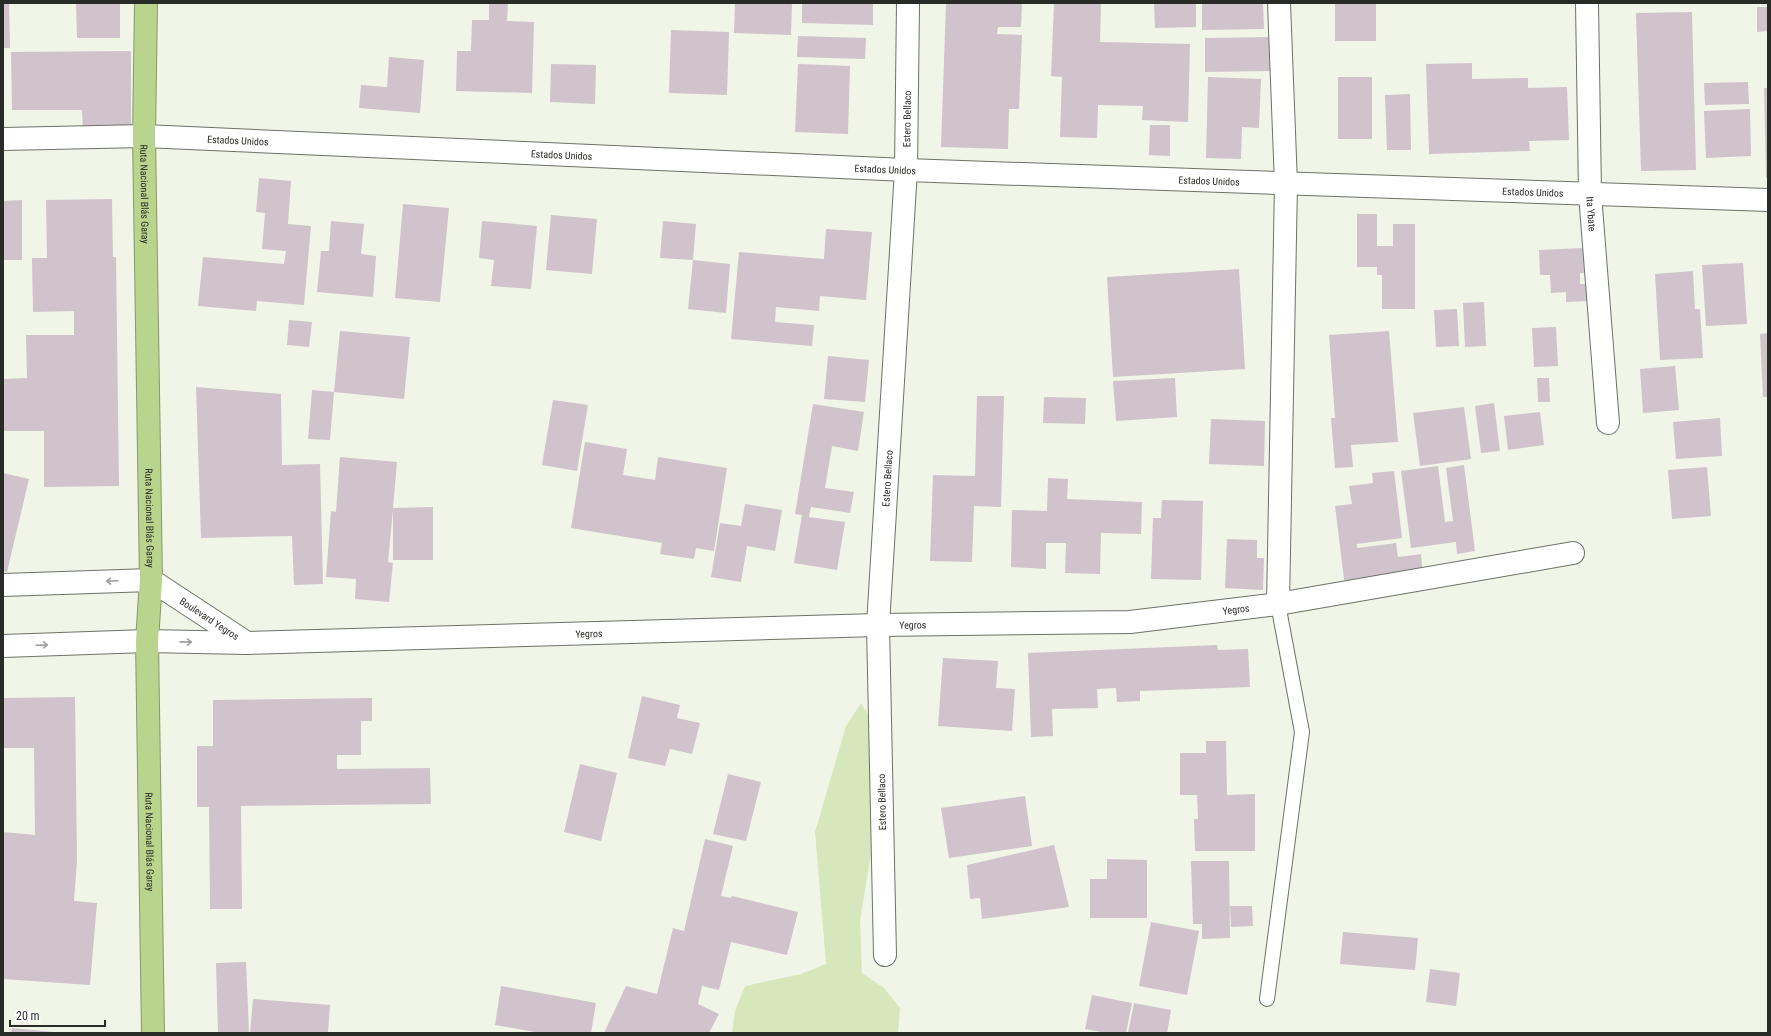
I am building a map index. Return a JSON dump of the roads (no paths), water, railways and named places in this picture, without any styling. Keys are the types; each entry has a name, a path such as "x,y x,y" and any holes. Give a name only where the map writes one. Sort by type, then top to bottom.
{"highway":[{"name":"Ruta Nacional Blás Garay","path":"146,3 144,136 151,580 147,641 152,1033"}],"street":[{"name":"Estero Bellaco","path":"885,955 878,625 906,170 908,3"},
{"path":"1278,604 1286,184 1279,3"},
{"name":"Ita Ybate","path":"1587,3 1590,194 1608,423"},
{"name":"Estados Unidos","path":"3,139 144,136 906,170 1768,200"},
{"name":"Yegros","path":"247,643 878,625 1130,622 1278,604 1573,553"},
{"path":"3,585 151,580"},
{"name":"Boulevard Yegros","path":"151,580 247,643"},
{"name":"Boulevard Yegros","path":"3,646 147,641 247,643"}],"lane":[{"path":"1267,999 1302,732 1278,604"}]}
